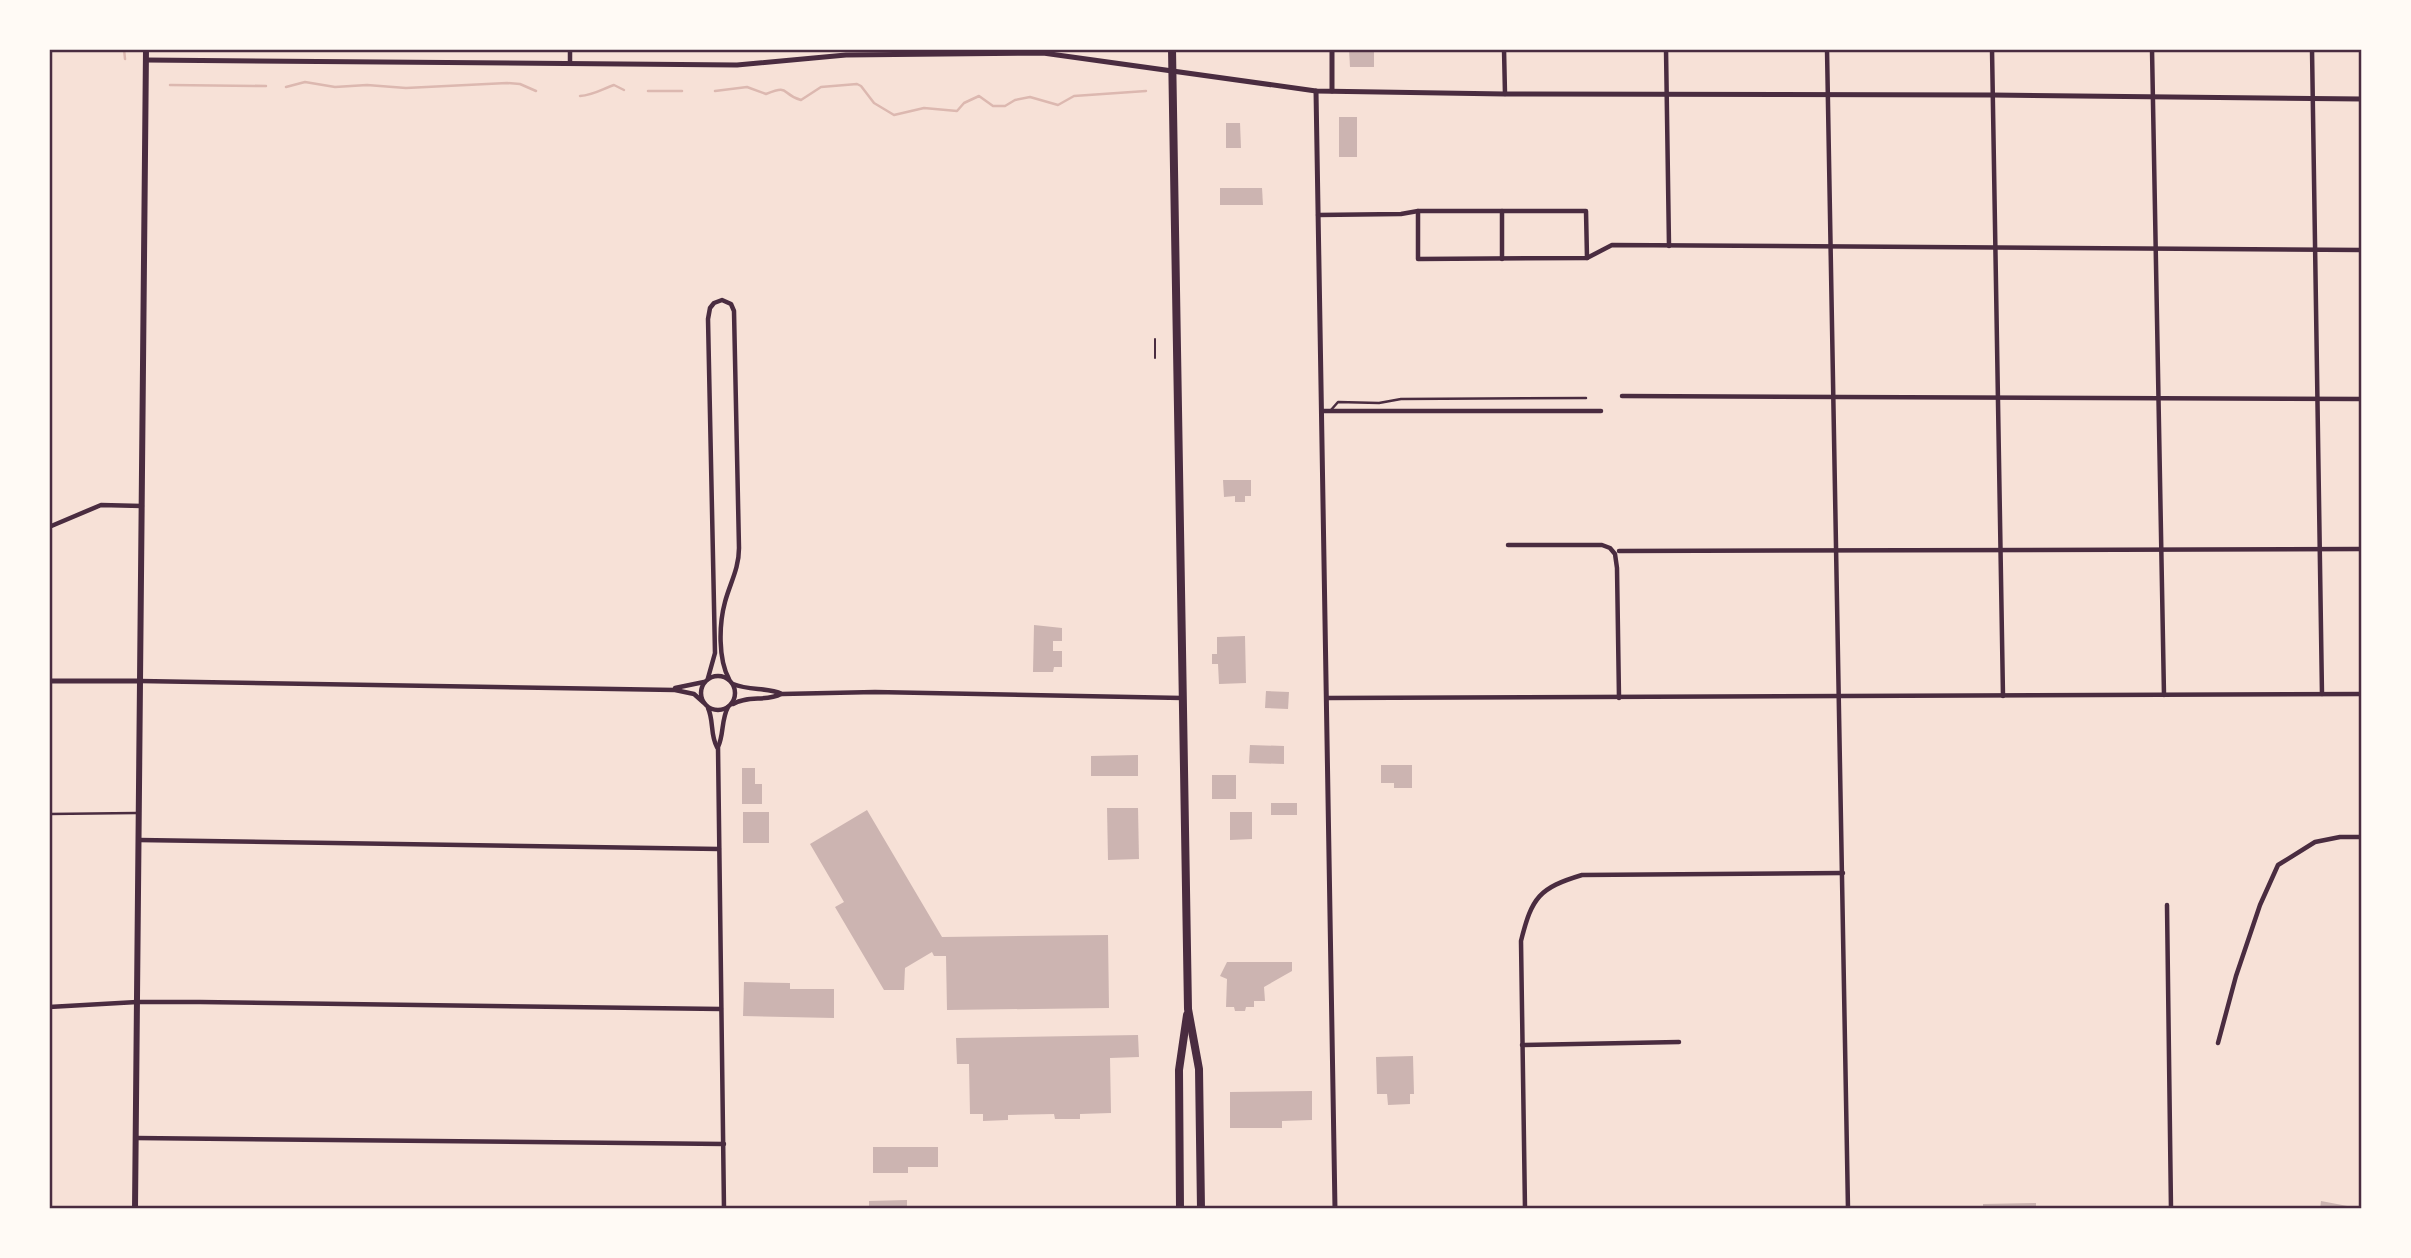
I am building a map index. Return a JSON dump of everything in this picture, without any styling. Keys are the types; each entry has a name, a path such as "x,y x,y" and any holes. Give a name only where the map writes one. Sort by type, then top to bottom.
{"highway":[{"path":"1172,49 1188,1009 1199,1069 1201,1209"},
{"path":"1181,1209 1179,1070 1188,1009"}],"main road":[{"path":"135,1209 146,49"}],"street":[{"path":"570,49 570,63"},
{"path":"1332,49 1332,91"},
{"path":"1504,49 1505,94"},
{"path":"1666,49 1669,246"},
{"path":"1827,49 1848,1209"},
{"path":"1992,49 2003,696"},
{"path":"2152,49 2164,695"},
{"path":"2312,49 2322,694"},
{"path":"146,60 737,65 846,52 1004,51 1071,56 1316,91 2362,99"},
{"path":"1316,91 1335,1209"},
{"path":"1318,215 1401,214 1418,211 1586,211 1587,258"},
{"path":"1418,211 1418,259 1587,258 1612,245 2362,250"},
{"path":"1502,211 1502,260"},
{"path":"718,747 714,741 712,719 700,692 715,653 708,319 710,308 722,300 731,304 734,311 739,548 738,568 723,613 723,661 735,695 722,719 721,741 718,747 724,1209"},
{"path":"1622,396 2362,399"},
{"path":"1322,411 1601,411"},
{"path":"49,527 101,505 142,506"},
{"path":"1508,545 1592,544 1610,548 1615,554 1619,698"},
{"path":"1619,551 2362,549"},
{"path":"664,690 719,675 751,690 774,690 782,694"},
{"path":"49,681 664,690 694,694 705,704 718,710 742,699 773,698 782,694 875,692 1182,698"},
{"path":"1326,698 2362,694"},
{"path":"2218,1043 2236,976 2260,905 2278,865 2315,842 2362,836"},
{"path":"139,840 719,849"},
{"path":"1525,1209 1521,941 1527,914 1540,895 1555,883 1582,875 1843,873"},
{"path":"2167,905 2171,1209"},
{"path":"49,1007 136,1002 721,1009"},
{"path":"1522,1045 1679,1042"},
{"path":"136,1138 724,1144"}],"lane":[{"path":"1331,411 1338,402 1586,398"},
{"path":"49,813 140,813"}],"path":[{"path":"1155,339 1155,358"}],"building":[{"path":"1349,49 1374,49 1374,67 1350,67"},
{"path":"1339,117 1357,117 1357,157 1339,157"},
{"path":"1226,123 1240,123 1241,148 1226,148"},
{"path":"1220,188 1262,188 1263,205 1220,205"},
{"path":"1223,480 1251,480 1251,496 1245,496 1245,502 1235,502 1235,496 1224,497"},
{"path":"1034,625 1062,628 1062,641 1053,641 1053,651 1062,651 1062,667 1054,667 1053,672 1033,672"},
{"path":"1245,636 1246,683 1219,684 1218,664 1212,664 1212,654 1217,654 1217,637"},
{"path":"1266,691 1289,692 1288,709 1265,708"},
{"path":"1250,745 1284,746 1284,764 1249,763"},
{"path":"1138,755 1138,776 1091,776 1091,756"},
{"path":"1381,765 1412,765 1412,788 1394,788 1394,783 1381,783"},
{"path":"742,768 755,768 755,784 762,784 762,804 742,804"},
{"path":"1212,775 1236,775 1236,799 1212,799"},
{"path":"1271,803 1297,803 1297,815 1271,815"},
{"path":"1107,808 1138,808 1139,859 1108,860"},
{"path":"867,810 942,937 1108,935 1109,1008 947,1010 946,956 934,956 932,952 905,968 904,990 884,990 835,907 844,902 810,844"},
{"path":"743,812 769,812 769,843 743,843"},
{"path":"1230,812 1252,812 1252,839 1230,840"},
{"path":"1227,962 1292,962 1292,971 1264,987 1265,1001 1254,1001 1254,1007 1235,1011 1234,1007 1226,1007 1227,979 1220,976"},
{"path":"744,982 790,983 790,989 834,989 834,1018 743,1016"},
{"path":"1138,1035 1139,1057 1110,1058 1111,1113 1080,1114 1080,1119 1055,1119 1054,1114 1008,1115 1008,1120 983,1121 983,1114 970,1114 969,1064 957,1064 956,1038"},
{"path":"1413,1056 1414,1094 1410,1094 1410,1104 1388,1105 1387,1094 1377,1094 1376,1057"},
{"path":"1312,1091 1312,1120 1282,1121 1282,1128 1230,1128 1230,1092"},
{"path":"873,1147 938,1147 938,1167 908,1167 908,1173 873,1173"},
{"path":"907,1200 907,1209 869,1209 869,1201"},
{"path":"2321,1201 2358,1208 2358,1209 2320,1209"},
{"path":"2036,1203 2036,1209 1983,1209 1983,1204"}],"waterway":[{"path":"124,49 125,59"},
{"path":"286,87 305,82 335,87 367,85 406,88 507,83 520,84 536,91"},
{"path":"715,91 747,87 766,94 783,90 801,100 821,87 857,84 874,103 894,115 924,108 957,111 964,103 979,96 993,106 1005,106 1015,100 1030,97 1058,105 1074,96 1146,91"},
{"path":"170,85 266,86"},
{"path":"580,96 614,85 624,90"},
{"path":"648,91 682,91"}]}
